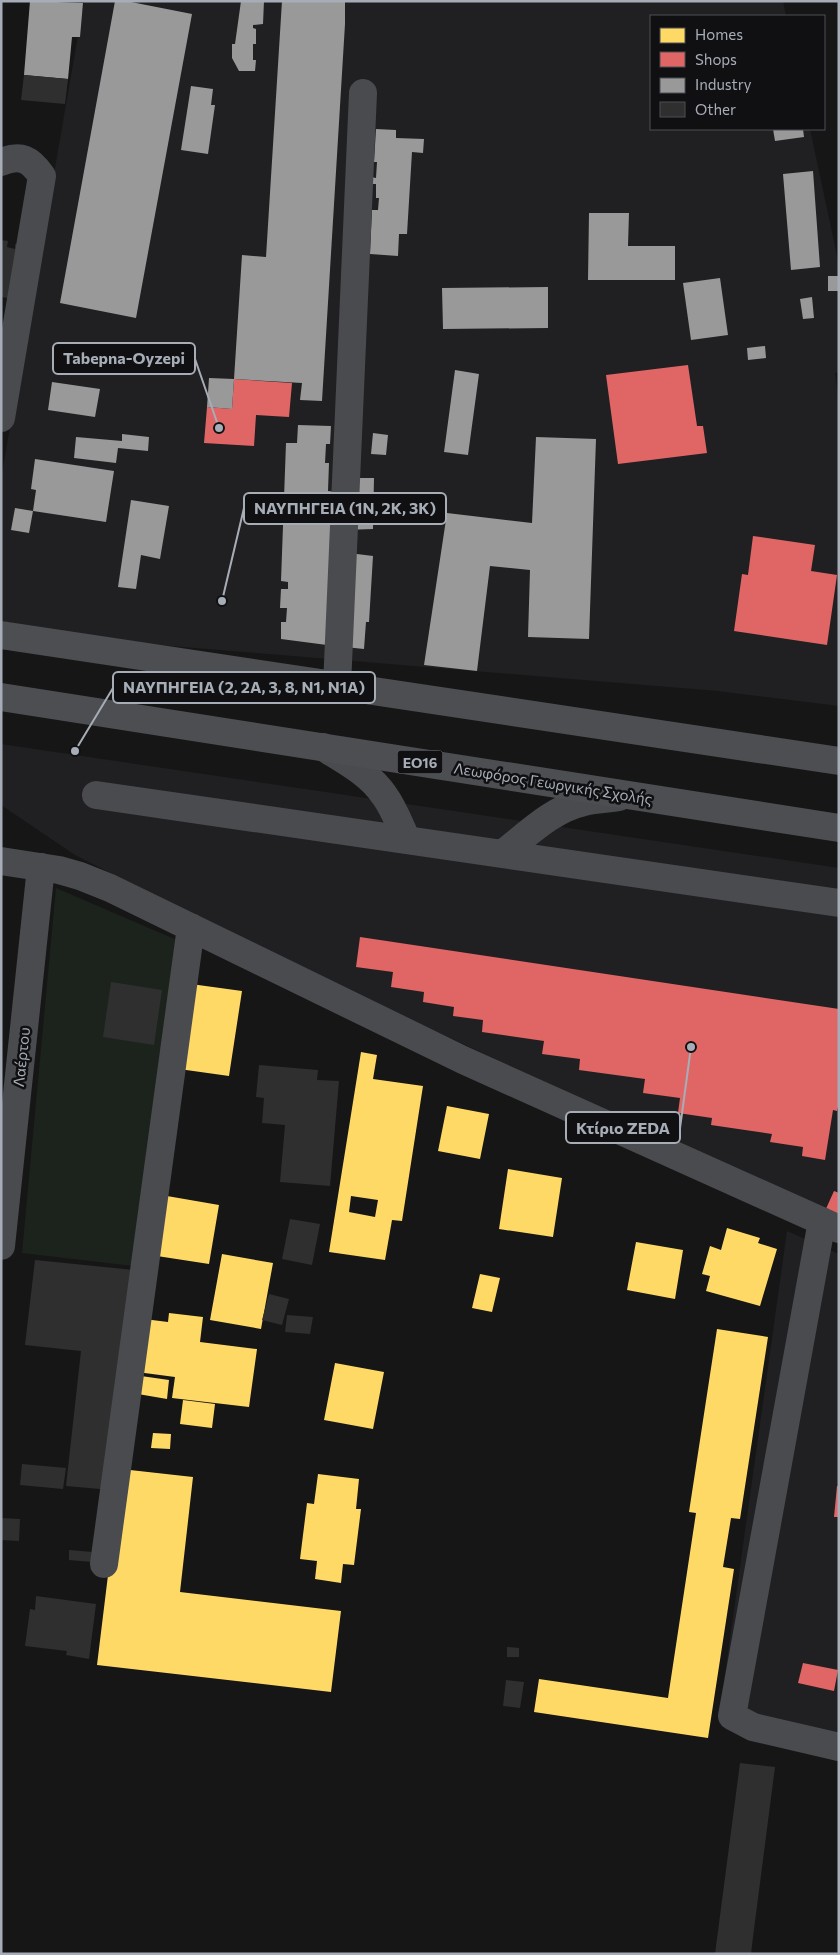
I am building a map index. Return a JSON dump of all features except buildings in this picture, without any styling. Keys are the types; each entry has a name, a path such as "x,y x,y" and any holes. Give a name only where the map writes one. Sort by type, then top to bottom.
{"main road":[{"path":"1,634 839,762"},
{"name":"Λεωφόρος Γεωργικής Σχολής","path":"1,697 839,828"}],"street":[{"path":"338,686 363,93"},
{"path":"1,162 12,158 21,158 36,167 42,176 1,418"},
{"path":"323,747 372,780 385,796 407,840"},
{"path":"96,795 839,903"},
{"path":"502,854 548,818 565,808 584,802 634,796"},
{"path":"1,861 41,867 80,876 191,927 463,1060 830,1225 732,1716 753,1727 839,1748"},
{"name":"Λαέρτου","path":"1,1246 41,867"},
{"path":"104,1564 191,927"}],"shaded area":[{"path":"84,1 783,1 786,15 650,15 650,130 810,130 839,265 839,372 835,373 839,405 839,706 718,691 1,632 1,479"},
{"path":"1,744 839,868 839,1219 259,949 75,855 1,805"},
{"path":"56,888 186,944 142,1267 22,1253"},
{"path":"787,1231 839,1254 839,1737 720,1710"}],"place":[{"name":"Tabepna-Oyzepi","path":"219,428"},
{"name":"ΝΑΥΠΗΓΕΙΑ (1Ν, 2Κ, 3Κ)","path":"222,601"},
{"name":"ΝΑΥΠΗΓΕΙΑ (2, 2Α, 3, 8, Ν1, Ν1Α)","path":"75,751"},
{"name":"Κτίριο ZEDA","path":"691,1047"}]}
